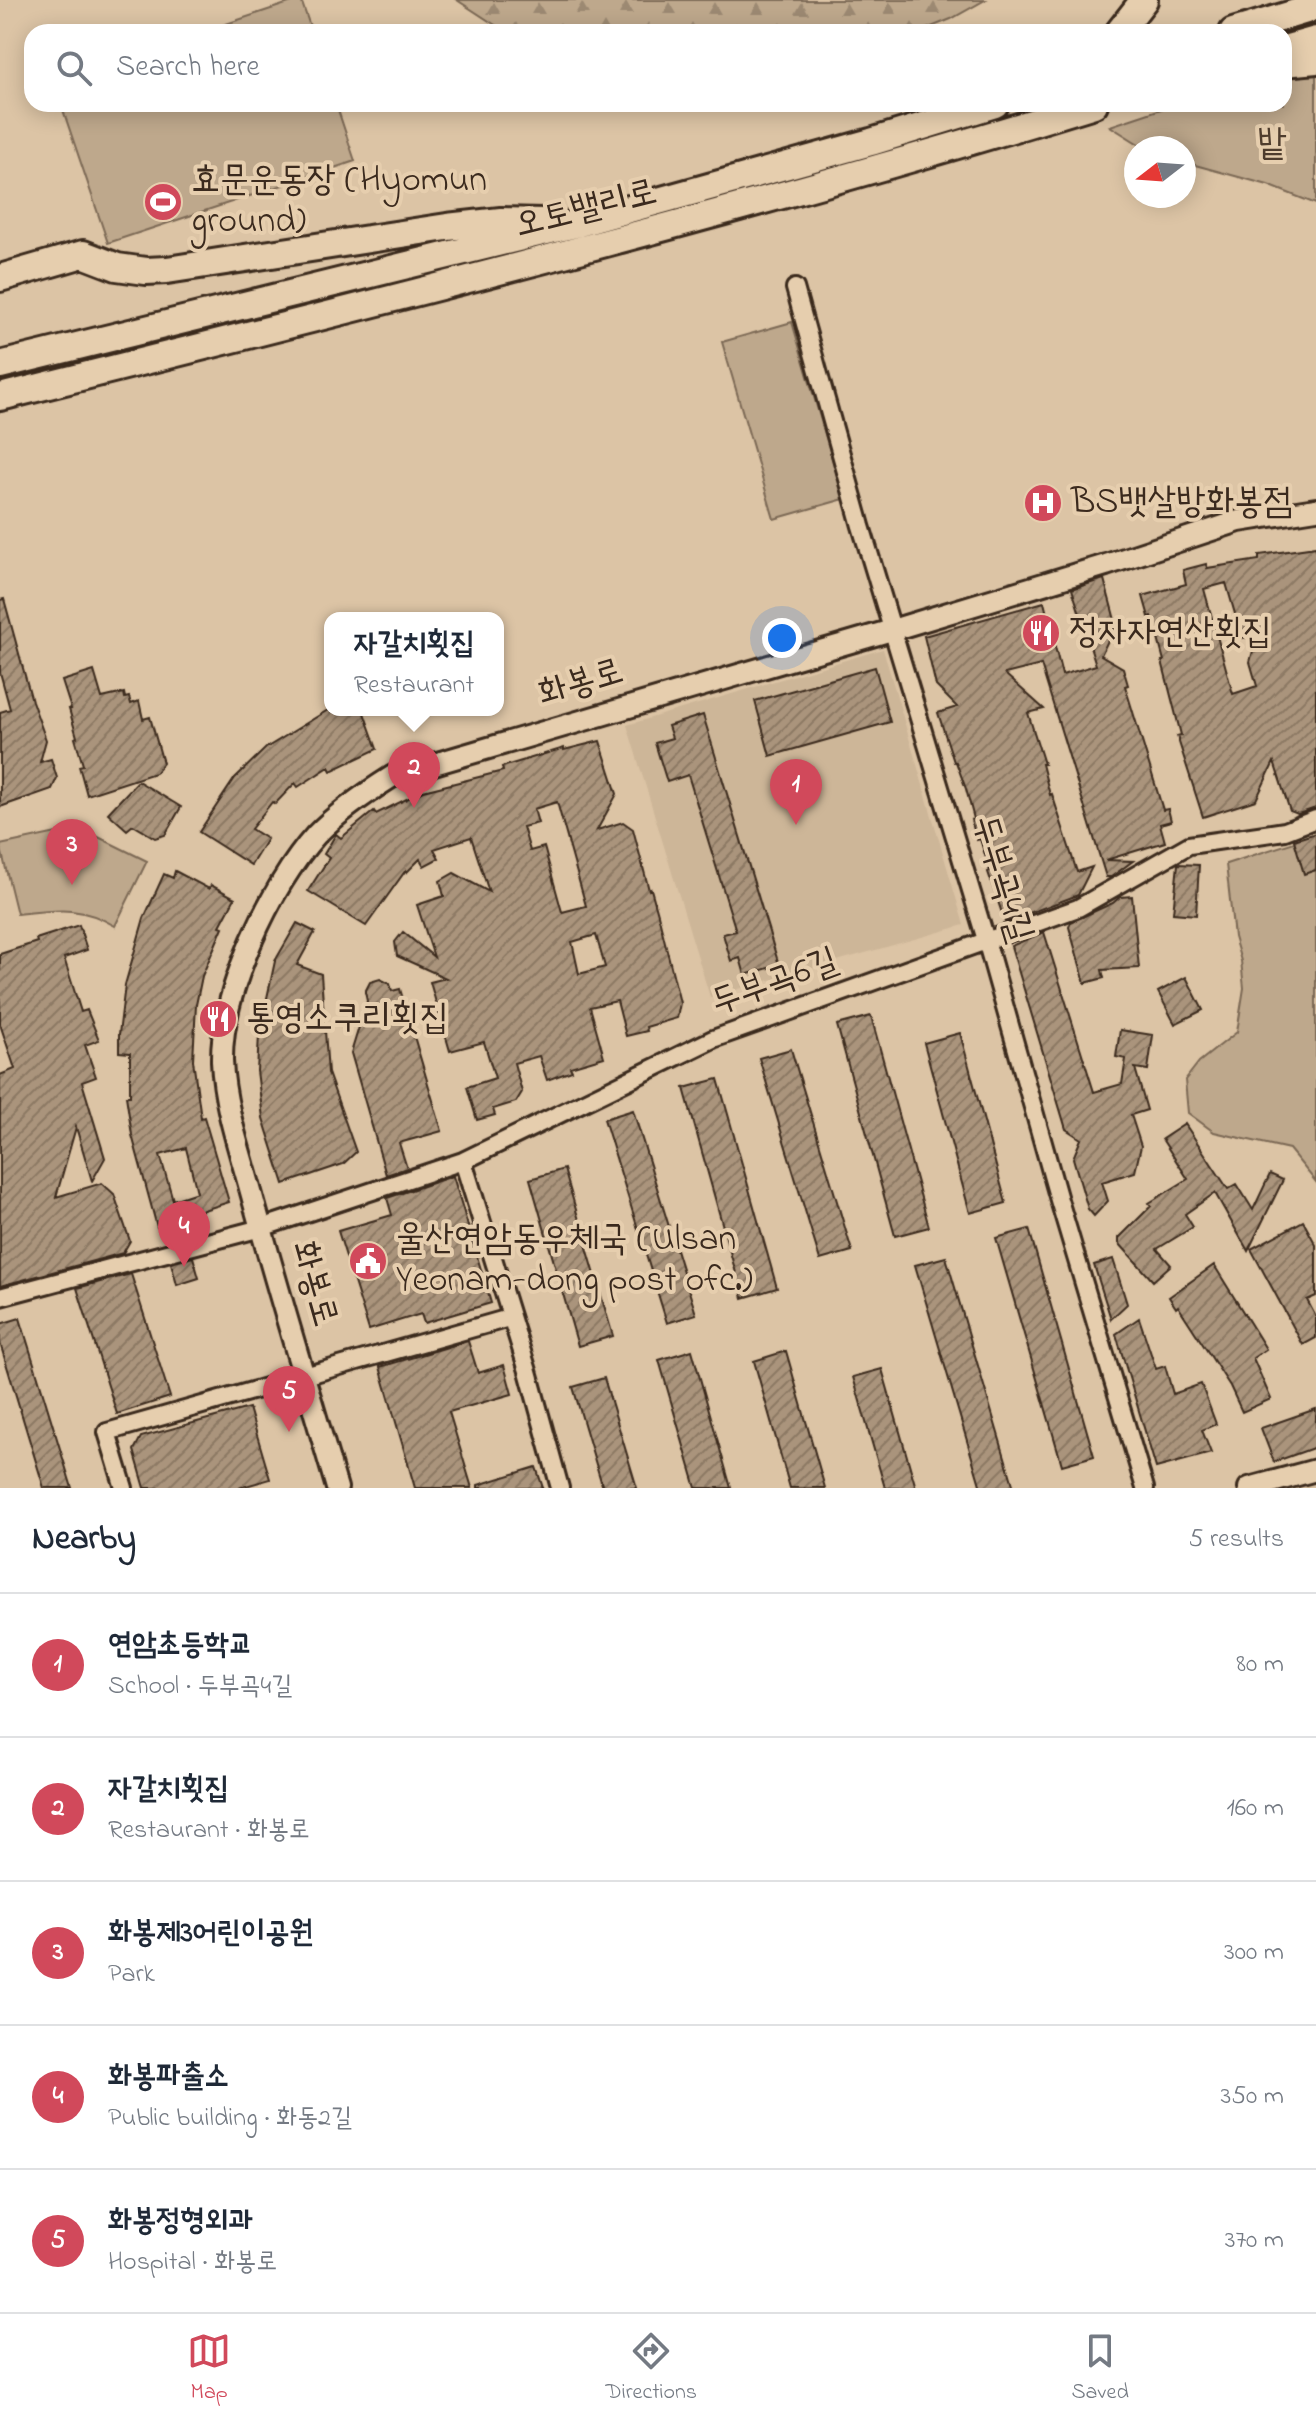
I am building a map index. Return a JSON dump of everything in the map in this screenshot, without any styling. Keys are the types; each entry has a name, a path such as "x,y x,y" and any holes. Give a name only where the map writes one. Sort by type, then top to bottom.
{"highway":[{"path":"1125,24 1144,0"},
{"path":"1260,24 1316,7"},
{"path":"1292,47 1316,40"},
{"path":"1292,62 1316,60"},
{"name":"오토밸리로","path":"0,365 579,223 967,112"},
{"name":"오토밸리로","path":"0,397 694,220 899,164 1068,112"},
{"path":"0,278 83,254 117,267 167,270 447,227 501,221 579,223"}],"street":[{"name":"두부곡4길","path":"795,288 892,630 986,940 1145,1488"},
{"name":"화봉로","path":"337,1488 261,1228 227,1095 222,1061 232,991 268,909 284,877 331,821 393,776 892,630 1239,521 1316,509"},
{"name":"두부곡6길","path":"0,1297 261,1228 463,1161 713,1039 1078,908 1189,845 1285,831 1316,819"},
{"path":"463,1161 509,1318 528,1371 560,1488"},
{"path":"124,1488 107,1432 509,1318"},
{"path":"1249,1488 1316,1470"}],"shaded area":[{"path":"883,649 964,925 710,997 627,725"}],"green space":[{"path":"301,0 309,24 226,24"},
{"path":"457,0 985,0 939,24 494,24"},
{"name":"밭","path":"1316,75 1316,204 1268,185 1196,165 1196,136 1126,136 1110,126 1152,112 1292,112 1292,76"},
{"name":"효문운동장 (Hyomun ground)","path":"64,112 339,112 355,161 108,243"},
{"path":"792,322 844,499 774,519 722,342"},
{"path":"80,828 147,861 115,926 79,912 17,914 0,845"},
{"path":"1316,835 1316,1182 1289,1149 1214,1132 1188,1113 1185,1080 1199,1062 1237,1032 1244,988 1234,937 1226,864"}],"building":[{"path":"1316,547 1316,808 1298,814 1290,811 1274,762 1256,800 1203,817 1177,736 1181,735 1164,661 1152,616 1149,617 1143,596 1186,584 1183,570 1206,564 1207,568 1259,560 1259,555","holes":["1226,583 1242,638 1257,636 1250,662 1257,686 1233,694 1204,589"]},
{"path":"1104,579 1116,624 1101,655 1123,668 1128,685 1125,686 1163,810 1168,809 1171,821 1160,824 1165,842 1106,860 1133,861 1111,877 1106,877 1041,665 1005,674 1044,709 1028,713 1050,795 1077,872 1092,867 1078,895 1005,922 980,839 977,840 971,820 974,819 966,789 938,713 957,707 936,686 924,636 1044,602 1062,675 1096,665 1072,589"},
{"path":"4,599 46,740 40,762 51,759 57,778 52,789 0,807 0,712 10,709 0,672 0,600"},
{"path":"875,667 890,722 770,756 755,701"},
{"path":"94,671 102,698 124,693 131,704 139,701 143,719 150,717 163,763 155,773 87,795 79,766 83,765 71,709 62,681"},
{"path":"324,712 324,716 365,716 377,749 331,771 329,767 298,787 295,783 275,804 272,802 251,829 267,839 251,865 199,832 235,778 266,748"},
{"path":"703,715 779,965 745,975 740,958 731,961 723,934 736,931 688,775 667,782 655,743 672,738 668,726"},
{"path":"600,741 617,794 597,830 623,822 633,829 680,1003 677,1018 626,1036 617,1001 590,1007 604,1057 570,1067 572,1071 547,1080 539,1056 514,1063 522,1092 516,1102 493,1109 495,1115 477,1120 467,1087 495,1078 484,1042 450,1051 430,982 446,978 397,956 395,942 403,932 434,957 417,905 444,896 440,881 454,873 489,892 471,837 434,849 439,858 424,866 420,859 406,870 366,926 308,891 329,858 324,854 336,834 341,838 374,811 376,814 423,791 503,771 502,767","holes":["557,802 586,906 562,912 544,847 530,851 523,827 538,823 534,809","596,935 605,967 579,974 572,942"]},
{"path":"138,781 181,807 165,835 155,838 133,825 127,830 108,813"},
{"path":"1316,833 1316,870 1304,874 1294,840"},
{"path":"1178,864 1199,865 1196,915 1173,913"},
{"path":"175,871 209,889 211,885 235,898 220,926 223,927 202,976 196,1005 193,1060 201,1118 204,1117 229,1202 157,1227 132,1135 126,1096 130,1096 130,1053 119,1052 119,1034 125,985 144,918 164,874 173,878","holes":["186,1148 197,1192 173,1200 160,1155"]},
{"path":"1132,896 1139,968 1102,970 1104,978 1085,983 1069,927 1071,922 1120,897"},
{"path":"297,923 315,932 297,965 321,974 328,1073 356,1152 343,1164 284,1184 263,1118 257,1071 259,1035 275,961"},
{"path":"79,925 87,950 64,958 81,1012 87,1010 99,1040 85,1045 96,1077 82,1082 105,1158 92,1181 76,1127 56,1197 102,1183 114,1194 130,1241 123,1253 0,1286 0,1075 15,1069 0,1024 0,954"},
{"path":"1044,932 1094,1092 1122,1084 1126,1059 1116,1057 1120,1030 1153,1035 1148,1070 1135,1068 1147,1110 1131,1115 1141,1146 1135,1172 1102,1182 1108,1201 1094,1216 1088,1209 1073,1158 1081,1139 1066,1129 1011,946"},
{"path":"1186,977 1203,1010 1175,1024 1158,992"},
{"path":"380,979 390,984 392,991 400,989 442,1131 399,1143 407,1168 386,1175 351,1053 367,1001 365,992 370,982"},
{"path":"871,1016 929,1227 895,1236 837,1025"},
{"path":"960,1033 1006,1203 970,1213 924,1043"},
{"path":"791,1049 852,1251 820,1260 759,1058"},
{"path":"718,1079 777,1288 743,1298 684,1088"},
{"path":"633,1110 696,1314 667,1323 604,1119"},
{"path":"1185,1124 1228,1189 1237,1184 1253,1210 1270,1174 1283,1180 1248,1251 1215,1193 1185,1214 1193,1227 1157,1249 1171,1265 1153,1281 1119,1243 1119,1238 1151,1206 1149,1203 1188,1179 1162,1139"},
{"path":"564,1169 613,1336 578,1346 530,1179"},
{"path":"453,1176 491,1303 424,1323 421,1314 369,1330 338,1231 392,1215 387,1198"},
{"path":"1303,1221 1316,1245 1316,1296 1307,1300 1316,1317 1316,1338 1303,1345 1251,1249"},
{"path":"1029,1229 1094,1456 1062,1465 996,1238"},
{"path":"193,1257 199,1278 177,1285 171,1263"},
{"path":"946,1257 1014,1488 981,1488 915,1265"},
{"path":"1113,1259 1127,1304 1111,1319 1094,1265"},
{"path":"1214,1265 1266,1349 1253,1358 1271,1399 1242,1412 1230,1386 1169,1297"},
{"path":"131,1274 170,1397 117,1414 77,1288"},
{"path":"20,1318 72,1488 44,1488 0,1343 0,1324"},
{"path":"1139,1318 1156,1369 1165,1366 1173,1394 1201,1384 1216,1424 1202,1430 1211,1453 1156,1468 1116,1334"},
{"path":"468,1341 478,1373 504,1365 512,1394 449,1412 472,1488 415,1488 380,1367"},
{"path":"692,1350 731,1488 696,1488 659,1360"},
{"path":"786,1351 825,1488 790,1488 754,1361"},
{"path":"882,1369 916,1488 885,1488 853,1377"},
{"path":"604,1378 637,1488 603,1488 573,1387"},
{"path":"249,1408 270,1479 239,1488 145,1488 134,1450 141,1437"},
{"path":"1316,1409 1316,1447 1274,1462 1261,1428"},
{"path":"536,1467 543,1488 478,1488 478,1485"}],"place":[{"name":"효문운동장 (Hyomun ground)","path":"163,202"},
{"name":"BS뱃살방화봉점","path":"1043,503"},
{"name":"정자자연산횟집","path":"1041,633"},
{"name":"자갈치횟집","path":"414,808"},
{"name":"연암초등학교","path":"796,825"},
{"name":"화봉제3어린이공원","path":"72,885"},
{"name":"통영소쿠리횟집","path":"218,1019"},
{"name":"울산연암동우체국 (Ulsan Yeonam-dong post ofc.)","path":"368,1261"},
{"name":"화봉파출소","path":"184,1267"},
{"name":"화봉정형외과","path":"289,1432"}]}
